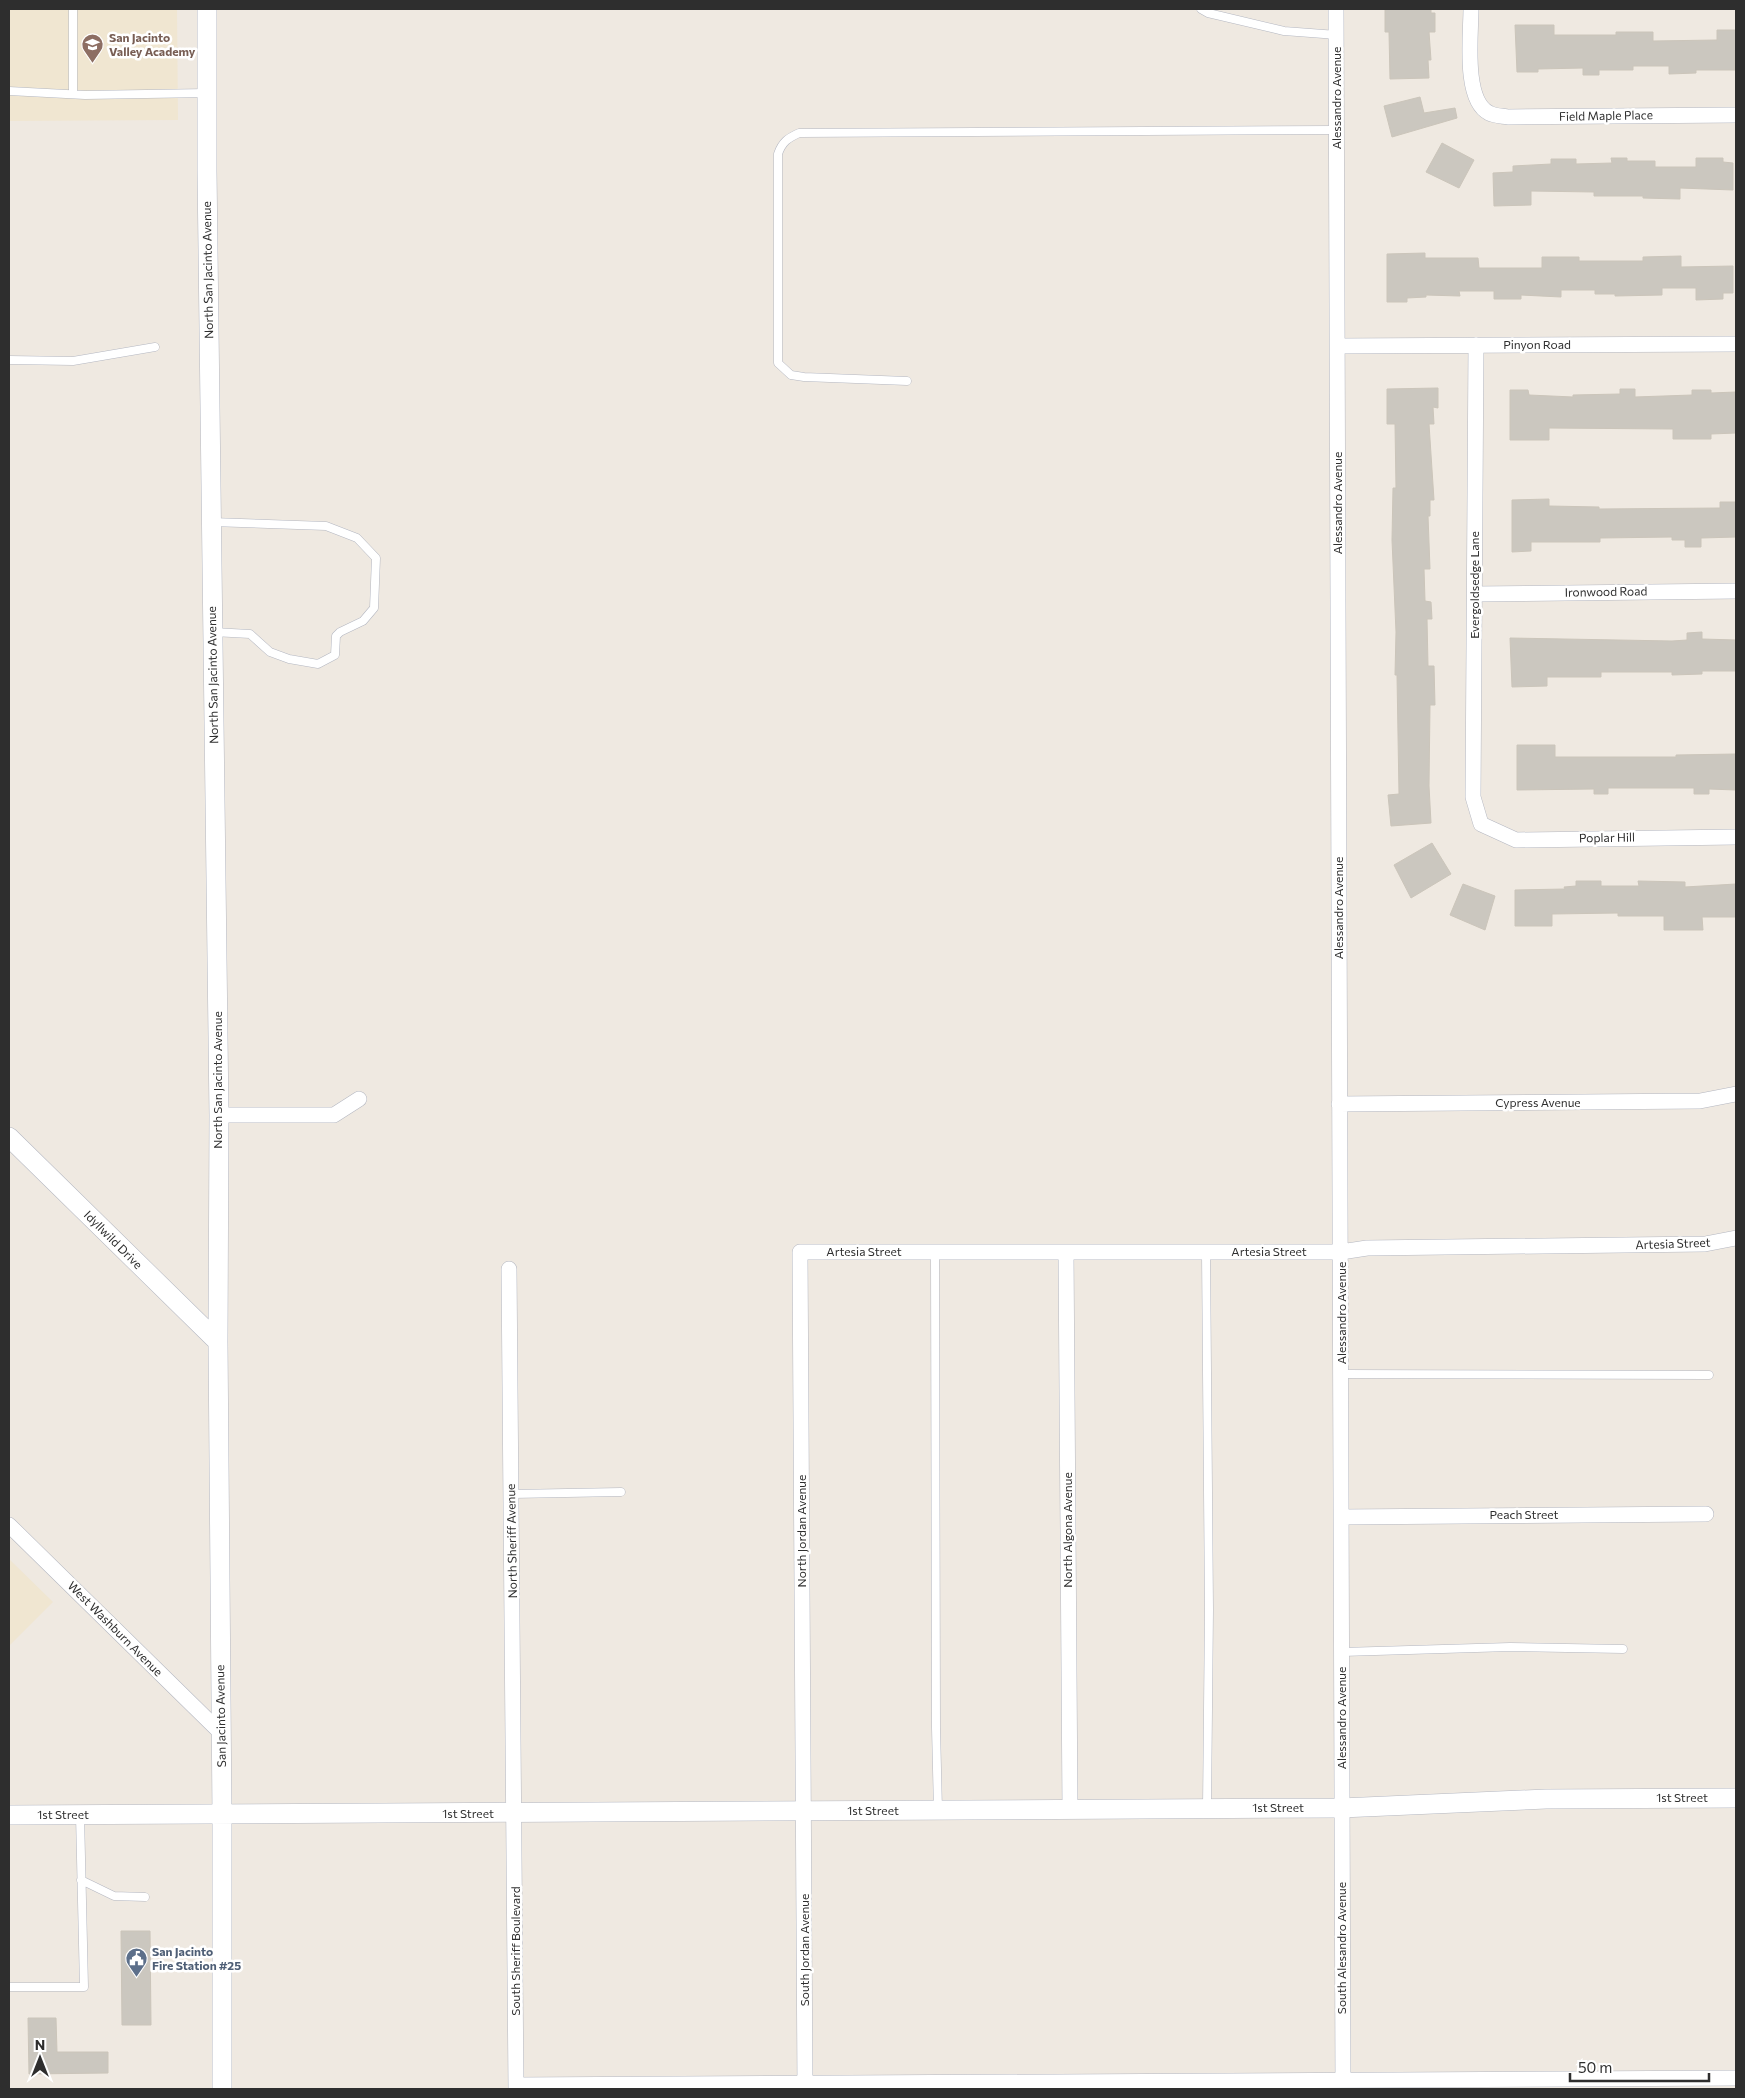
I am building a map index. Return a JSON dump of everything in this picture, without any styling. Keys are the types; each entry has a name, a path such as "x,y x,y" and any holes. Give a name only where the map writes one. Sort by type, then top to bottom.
{"street":[{"name":"North San Jacinto Avenue","path":"207,9 211,522 219,1115 218,1342"},
{"name":"Alessandro Avenue","path":"1336,9 1339,1104 1342,1374 1341,1808"},
{"name":"Field Maple Place","path":"1471,9 1471,72 1473,89 1479,105 1489,113 1508,117 1736,115"},
{"name":"Pinyon Road","path":"1338,346 1736,344"},
{"name":"Evergoldsedge Lane","path":"1476,345 1474,797 1482,824"},
{"name":"Ironwood Road","path":"1475,594 1736,591"},
{"name":"Poplar Hill","path":"1482,824 1516,840 1736,837"},
{"name":"Cypress Avenue","path":"1339,1104 1700,1101 1736,1094"},
{"path":"219,1115 334,1115 359,1099"},
{"name":"Idyllwild Drive","path":"9,1137 218,1342"},
{"name":"Artesia Street","path":"800,1252 1341,1252 1367,1248 1704,1244 1736,1238"},
{"name":"North Jordan Avenue","path":"800,1252 804,1811"},
{"name":"North Algona Avenue","path":"1066,1252 1070,1809"},
{"name":"North Sheriff Avenue","path":"509,1269 515,1813"},
{"name":"San Jacinto Avenue","path":"218,1342 222,2089"},
{"name":"Peach Street","path":"1342,1517 1706,1514"},
{"name":"West Washburn Avenue","path":"9,1525 221,1733"},
{"name":"1st Street","path":"9,1815 1341,1808 1546,1799 1736,1798"},
{"name":"South Alesandro Avenue","path":"1341,1808 1343,2085"},
{"name":"South Jordan Avenue","path":"804,1811 805,2087"},
{"name":"South Sheriff Boulevard","path":"515,1813 516,2087"},
{"path":"516,2087 1343,2085 1736,2078"}],"lane":[{"path":"73,9 73,94"},
{"path":"1201,9 1208,13 1284,31 1336,35"},
{"path":"9,92 73,94 207,93"},
{"path":"907,381 804,378 791,375 778,363 778,154 781,145 787,139 799,133 1337,130"},
{"path":"9,360 73,361 155,347"},
{"path":"211,522 326,526 357,538 376,558 374,608 363,621 340,632 336,636 335,656 318,664 289,660 270,652 250,634 213,632"},
{"path":"935,1252 936,1728 938,1810"},
{"path":"1206,1252 1209,1610 1207,1808"},
{"path":"1342,1374 1709,1375"},
{"path":"512,1494 621,1492"},
{"path":"1342,1652 1510,1647 1623,1649"},
{"path":"9,1987 84,1987 80,1815"},
{"path":"81,1880 114,1896 145,1897"}],"shaded area":[{"name":"San Jacinto Valley Academy","path":"9,9 177,9 178,120 9,121"},
{"path":"9,1559 53,1602 9,1646"}],"building":[{"path":"1385,9 1431,9 1431,13 1435,13 1435,32 1429,32 1431,60 1428,60 1429,78 1390,79 1389,32 1385,32"},
{"path":"1515,25 1554,25 1554,35 1616,35 1616,32 1653,32 1653,41 1717,40 1717,30 1736,30 1735,70 1696,70 1696,73 1669,74 1669,66 1633,66 1633,70 1599,70 1599,75 1583,75 1583,68 1538,69 1538,72 1517,72"},
{"path":"1420,97 1424,113 1455,108 1457,118 1392,137 1384,106"},
{"path":"1442,143 1474,160 1459,188 1426,172"},
{"path":"1611,158 1627,158 1627,161 1655,161 1655,167 1696,167 1696,158 1723,158 1723,162 1733,163 1733,190 1680,188 1680,199 1643,198 1643,196 1594,196 1594,192 1531,191 1531,205 1494,206 1493,173 1513,172 1513,166 1551,164 1551,159 1576,159 1576,164 1612,163"},
{"path":"1425,253 1425,258 1478,258 1479,268 1542,268 1542,257 1579,257 1579,261 1643,261 1643,257 1681,256 1681,267 1733,266 1733,293 1723,293 1723,299 1696,300 1696,288 1662,288 1662,295 1615,296 1615,294 1595,294 1595,290 1561,290 1561,297 1521,295 1521,299 1494,299 1494,291 1459,291 1460,296 1426,295 1426,297 1407,298 1407,302 1387,302 1387,254"},
{"path":"1438,388 1438,408 1433,407 1434,424 1429,424 1434,500 1430,500 1430,516 1428,516 1430,569 1424,569 1425,601 1431,602 1432,619 1427,619 1428,666 1434,666 1435,705 1430,705 1429,786 1431,823 1391,826 1388,795 1399,794 1392,540 1393,488 1396,488 1395,424 1387,424 1387,389"},
{"path":"1620,389 1635,389 1635,397 1692,395 1692,390 1711,390 1711,393 1736,392 1736,433 1711,434 1711,439 1673,439 1673,429 1549,428 1549,440 1510,440 1510,390 1528,390 1529,395 1573,397 1573,395 1620,394"},
{"path":"1549,499 1549,506 1599,507 1599,509 1720,508 1720,502 1736,502 1736,537 1701,538 1701,547 1685,547 1685,540 1672,540 1672,537 1600,538 1600,542 1531,542 1531,551 1512,552 1512,500"},
{"path":"1702,632 1702,639 1736,640 1736,671 1702,671 1702,674 1672,675 1672,672 1601,672 1601,677 1547,677 1547,686 1512,687 1510,638 1672,641 1687,640 1687,633"},
{"path":"1517,745 1555,745 1555,757 1676,757 1676,755 1736,754 1736,790 1709,789 1709,794 1694,794 1694,788 1608,788 1608,794 1594,794 1594,789 1517,790"},
{"path":"1432,843 1451,874 1411,898 1394,865"},
{"path":"1576,881 1601,881 1601,886 1639,886 1638,881 1685,882 1685,887 1736,884 1736,917 1702,917 1703,930 1664,930 1664,916 1618,916 1618,913 1552,914 1552,926 1515,926 1515,890 1565,889 1564,887 1576,886"},
{"path":"1463,884 1495,896 1485,930 1450,915"},
{"name":"San Jacinto Fire Station #25","path":"121,1931 150,1931 151,2025 122,2025"},
{"path":"28,2018 56,2018 57,2052 108,2052 108,2073 29,2074"}],"place":[{"name":"San Jacinto Valley Academy","path":"93,64"},
{"name":"San Jacinto Fire Station #25","path":"136,1978"}]}
